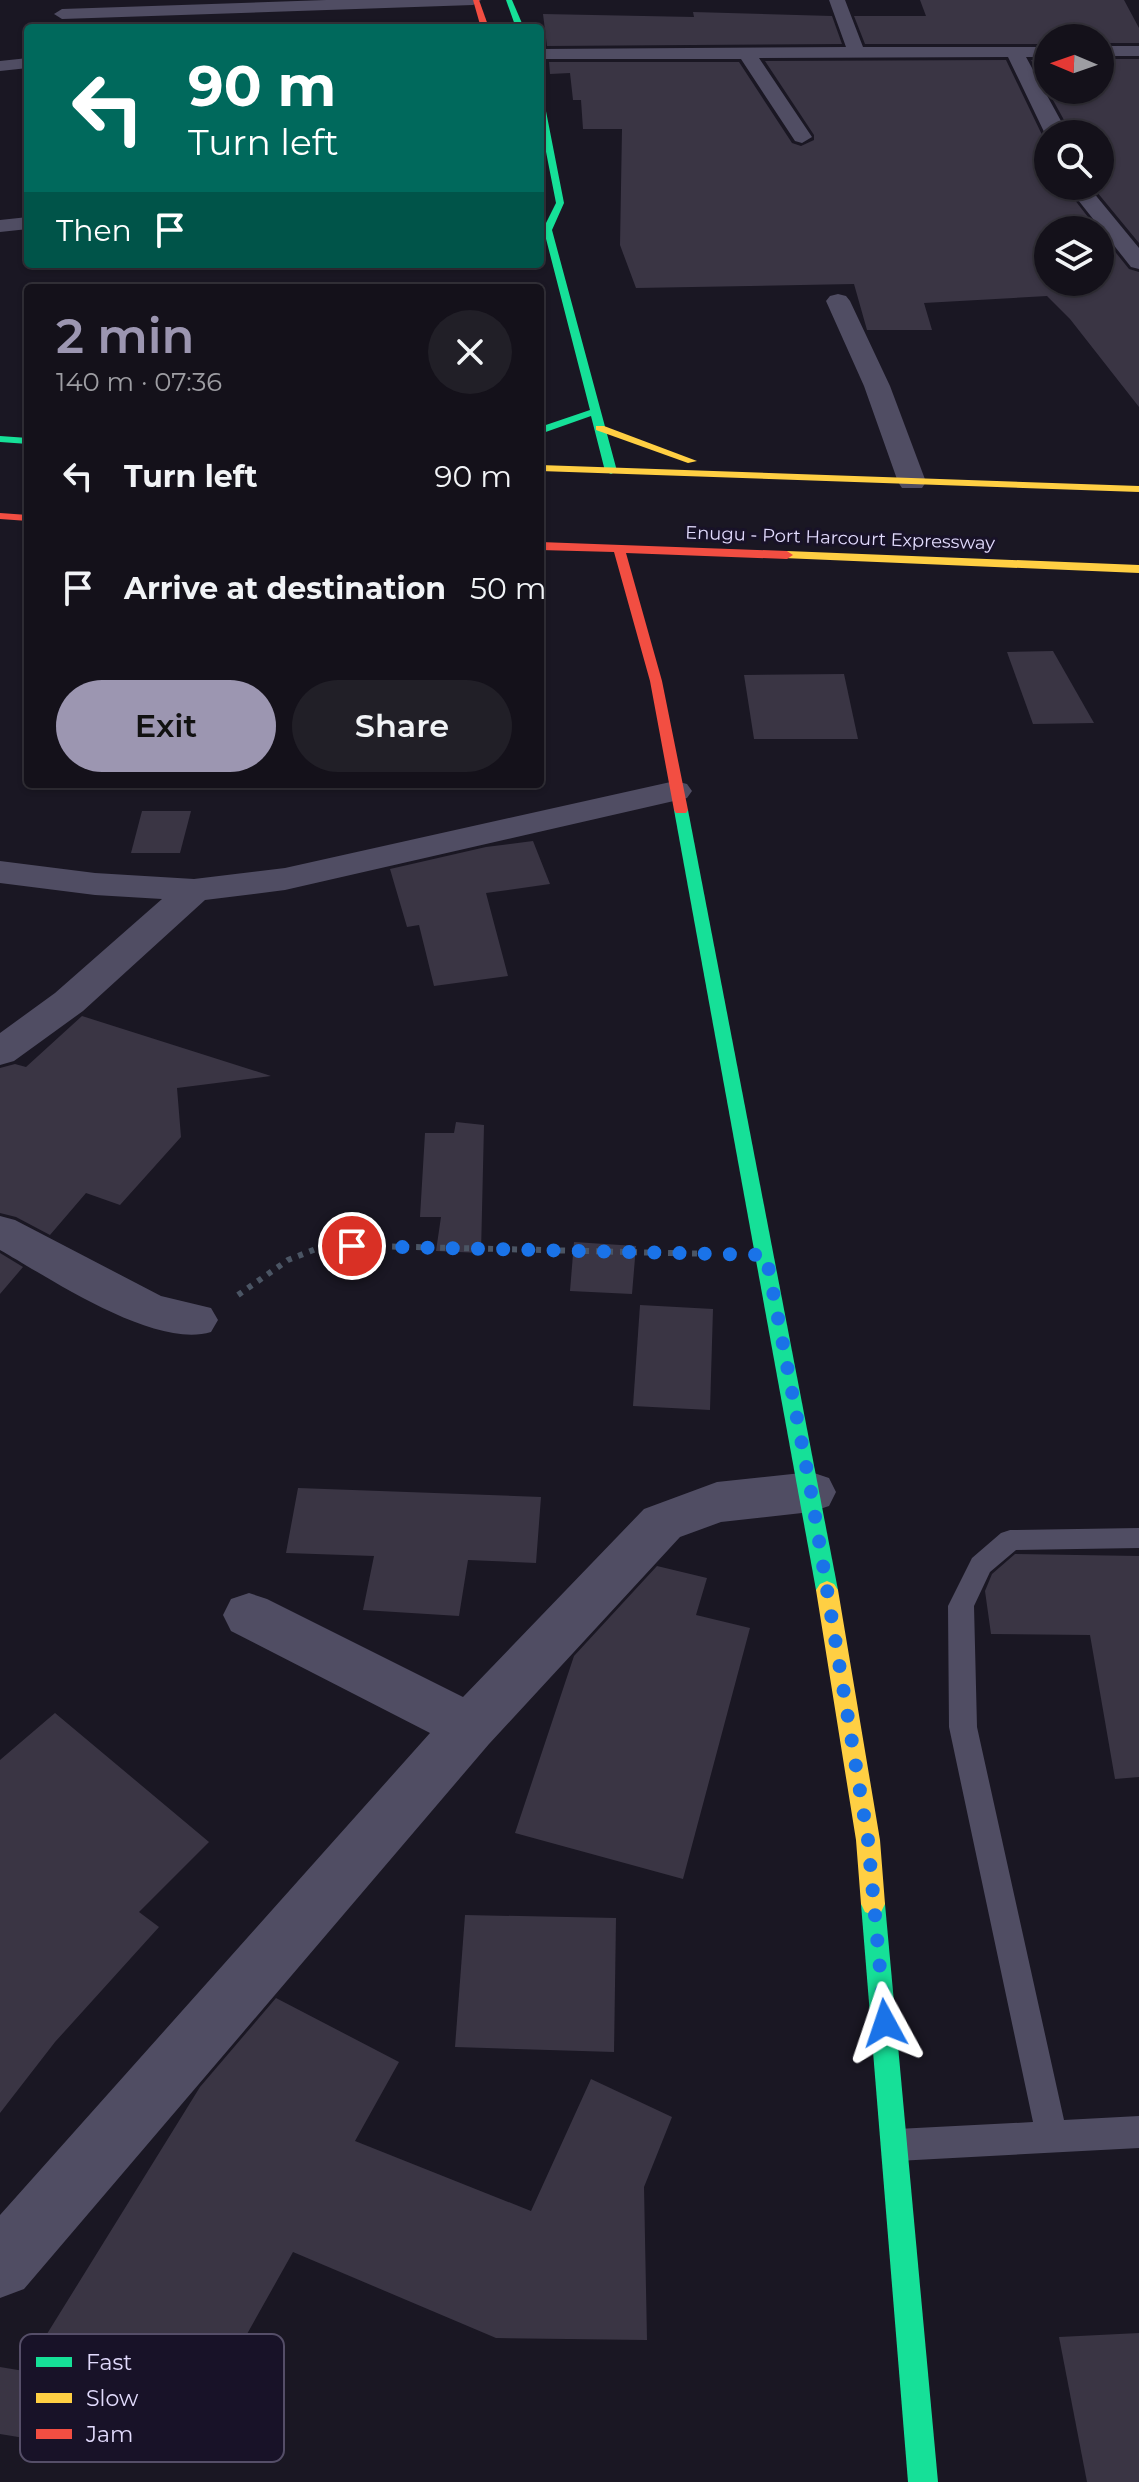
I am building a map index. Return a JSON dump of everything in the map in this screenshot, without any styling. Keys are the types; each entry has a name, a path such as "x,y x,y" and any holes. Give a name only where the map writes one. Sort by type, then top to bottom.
{"main road":[{"path":"474,0 483,24"},
{"path":"509,0 518,24"},
{"path":"544,121 560,203 544,226 611,471"},
{"path":"544,430 598,419 740,477"},
{"path":"0,439 24,441"},
{"path":"544,468 1139,489"},
{"path":"0,516 24,518"},
{"name":"Enugu - Port Harcourt Expressway","path":"544,546 1139,569"},
{"path":"619,549 656,681 811,1492 868,1840 923,2482"}],"street":[{"path":"62,14 297,3 474,0"},
{"path":"837,0 856,52"},
{"path":"1114,51 1139,51"},
{"path":"1014,52 1050,120"},
{"path":"544,54 1034,52"},
{"path":"746,53 802,137"},
{"path":"0,66 24,63"},
{"path":"1088,200 1139,262"},
{"path":"0,226 24,223"},
{"path":"838,301 877,386 912,482"},
{"path":"0,872 95,884 194,890 285,879 675,791"},
{"path":"0,1052 69,1002 194,890"},
{"path":"0,1231 151,1311 195,1320"},
{"path":"0,2265 470,1727 662,1523 717,1502 811,1492"},
{"path":"249,1615 470,1727"}],"lane":[{"path":"1052,2137 963,1727 961,1606 981,1565 1010,1540 1139,1538"},
{"path":"896,2145 1139,2132"}],"path":[{"path":"195,1320 251,1287 288,1260 326,1245 766,1255"}],"building":[{"path":"920,0 1124,0 1139,28 1139,43 1114,43 1114,24 1034,24 1034,44 865,44 854,16 926,16"},
{"path":"693,12 832,16 842,44 547,46 543,14 694,17"},
{"path":"1114,59 1139,59 1139,243 1104,200 1114,200 1114,120 1064,120 1055,104 1114,104"},
{"path":"1006,60 1035,120 1034,200 1075,200 1087,216 1034,216 1034,296 1047,296 924,303 932,330 867,330 854,284 636,288 620,245 622,129 583,129 581,100 573,100 570,73 550,74 549,62 739,62 792,143 801,146 814,140 814,135 765,61"},
{"path":"1114,250 1129,269 1139,272 1139,407 1070,319 1047,296 1114,296"},
{"path":"1053,651 1094,723 1033,724 1007,652"},
{"path":"844,674 858,739 754,739 744,675"},
{"path":"142,811 191,811 180,853 131,853"},
{"path":"533,841 550,884 486,893 508,976 434,986 419,925 407,927 390,869 486,847"},
{"path":"82,1016 271,1076 177,1088 181,1137 120,1205 86,1193 50,1235 16,1217 0,1213 0,1068 15,1064 26,1067"},
{"path":"456,1122 484,1125 481,1253 436,1251 441,1217 420,1217 425,1133 454,1133"},
{"path":"574,1242 636,1246 632,1294 570,1291"},
{"path":"0,1253 23,1267 0,1294"},
{"path":"640,1305 713,1309 710,1410 633,1406"},
{"path":"298,1488 541,1497 536,1563 468,1560 459,1616 363,1610 374,1556 286,1553"},
{"path":"1015,1554 1139,1556 1139,1777 1115,1779 1090,1635 991,1634 985,1591 992,1574"},
{"path":"657,1566 707,1578 696,1615 750,1628 683,1879 515,1833 574,1656"},
{"path":"55,1713 209,1842 139,1912 159,1927 55,2042 0,2113 0,1760"},
{"path":"465,1915 616,1918 614,2052 455,2047"},
{"path":"276,1998 399,2062 355,2141 531,2211 591,2079 672,2117 644,2187 647,2340 496,2338 293,2252 247,2334 47,2334 200,2087"},
{"path":"1139,2333 1139,2482 1087,2482 1059,2337"},
{"path":"0,2367 20,2370 20,2437 0,2434"}],"traffic: fast":[{"path":"509,0 518,24"},
{"path":"544,121 560,203 548,230"},
{"path":"544,226 548,230 611,471"},
{"path":"544,430 597,411"},
{"path":"0,439 24,441"},
{"path":"681,810 827,1590"},
{"path":"873,1904 923,2482"}],"traffic: slow":[{"path":"600,428 692,461"},
{"path":"544,468 1139,489"},
{"path":"787,555 1139,569"},
{"path":"827,1590 868,1840 873,1904"}],"traffic: jam":[{"path":"476,0 484,24"},
{"path":"0,516 24,518"},
{"path":"544,546 787,555"},
{"path":"619,549 656,681 681,810"}],"route":[{"path":"352,1246 766,1255 811,1492 868,1840 885,2023"}]}
